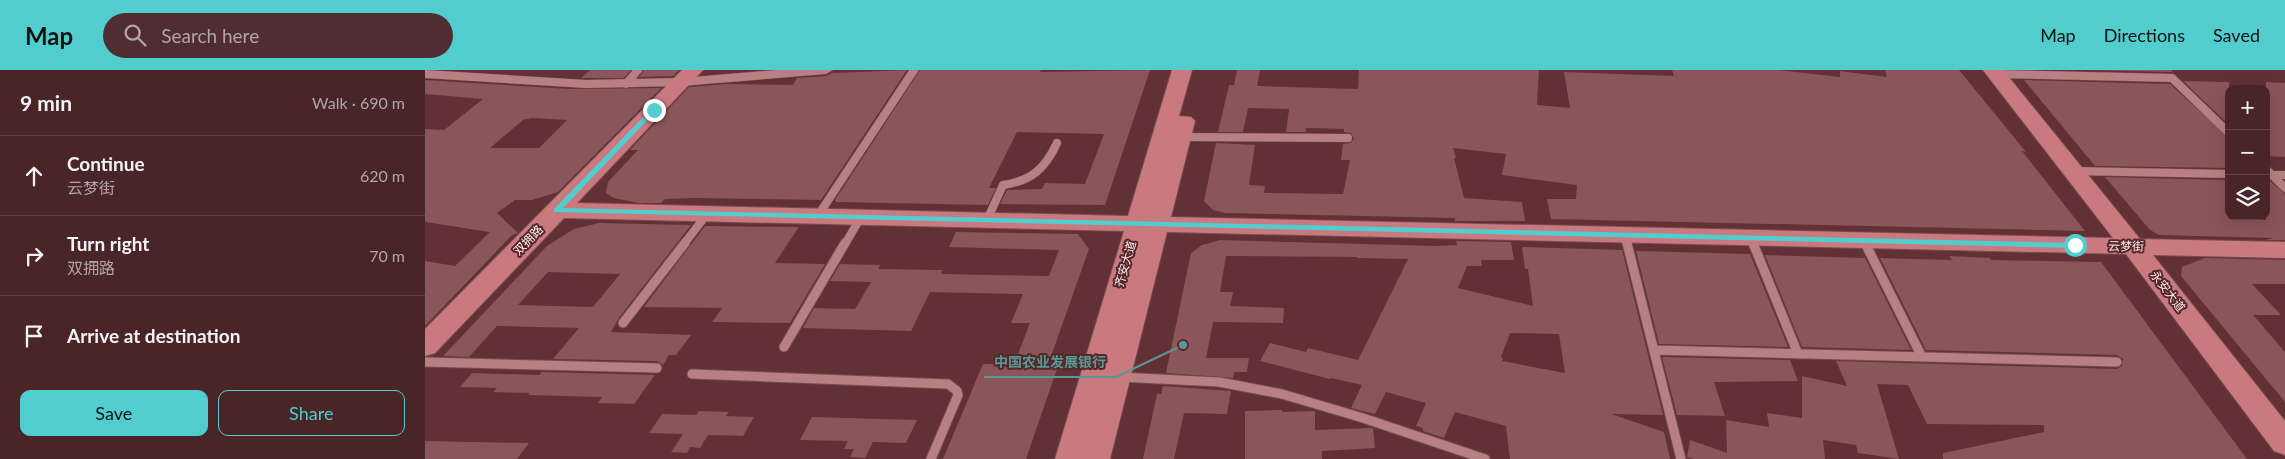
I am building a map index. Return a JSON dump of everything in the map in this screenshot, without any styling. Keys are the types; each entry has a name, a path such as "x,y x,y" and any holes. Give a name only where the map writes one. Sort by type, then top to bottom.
{"street":[{"path":"687,76 826,70"},
{"name":"齐安大道","path":"1095,459 1116,377 1147,224 1182,70"},
{"name":"齐安大道","path":"1070,459 1147,224 1180,136 1198,70"},
{"name":"永安大道","path":"1994,72 2133,246 2285,443"},
{"name":"双拥路","path":"425,346 687,76"},
{"name":"云梦街","path":"557,210 2285,250"}],"lane":[{"path":"626,84 638,70"},
{"path":"817,216 914,70"},
{"path":"1994,72 2172,78 2226,130"},
{"path":"425,74 515,82 626,84 687,76"},
{"path":"1180,136 1348,138"},
{"path":"987,220 1003,185 1019,182 1036,174 1048,163 1057,143"},
{"path":"2074,171 2225,174"},
{"path":"2270,173 2285,175"},
{"path":"2270,175 2285,188"},
{"path":"623,323 707,214"},
{"path":"784,347 861,217"},
{"path":"1625,235 1681,459"},
{"path":"1751,238 1798,354"},
{"path":"1863,240 1921,357"},
{"path":"1654,350 2117,362"},
{"path":"425,362 657,368"},
{"path":"692,374 948,384 957,391 958,395 931,459"},
{"path":"1116,377 1219,382 1282,394 1363,418 1485,459"}],"building":[{"path":"590,70 631,70 624,78 581,78"},
{"path":"644,70 679,70 673,76 639,77"},
{"path":"907,70 821,200 692,198 665,199 661,203 639,203 614,198 606,193 608,182 638,150 630,150 689,87 727,84 793,85 797,78 826,76 832,73"},
{"path":"920,70 1041,70 1040,72 1150,70 1105,205 1000,204 1007,190 1042,189 1045,183 1085,184 1104,134 1017,132 989,188 996,188 988,205 836,202 835,200"},
{"path":"1237,70 1260,70 1257,86 1358,89 1359,70 1539,70 1537,105 1570,108 1564,72 1674,76 1672,70 1778,70 1840,77 1840,71 1887,77 1885,70 1959,70 2026,152 2022,151 2085,231 1551,219 1547,199 1576,199 1577,185 1502,175 1506,154 1453,148 1464,198 1522,202 1525,221 1455,221 1455,218 1225,213 1213,210 1204,201 1216,143 1255,145 1249,185 1265,186 1264,193 1343,194 1350,160 1341,160 1343,144 1350,143 1354,139 1351,133 1344,132 1344,129 1306,128 1306,132 1286,132 1289,109 1248,108 1243,132 1218,132 1229,85 1234,85"},
{"path":"2086,70 2171,70 2174,73 2172,72"},
{"path":"425,80 569,89 661,88 558,192 532,200 515,200 497,213 518,233 512,235 425,326 425,261 455,266 490,232 425,222 425,129 444,130 483,99 425,94","holes":["532,118 567,120 539,148 490,148 523,120"]},
{"path":"2024,80 2170,84 2225,134 2225,168 2095,166"},
{"path":"2183,81 2229,82 2229,85 2225,85 2225,121"},
{"path":"2266,82 2285,83 2285,157 2270,156 2270,85 2266,85"},
{"path":"2105,177 2225,180 2225,220 2270,220 2270,181 2285,194 2285,240 2266,240 2273,238 2159,235 2150,230"},
{"path":"599,223 691,225 618,319 611,332 691,335 676,355 669,355 663,365 657,361 553,359 579,328 497,326 469,357 443,356 547,246 574,229","holes":["548,272 620,274 593,307 518,305"]},
{"path":"705,226 799,227 775,263 825,264 790,323 712,322 722,308 644,307"},
{"path":"956,232 1078,234 1089,249 1048,365 1058,366 1026,459 943,459 983,364 1014,364 1030,323 1011,323 1023,294 930,292 911,331 803,328 814,308 855,309 871,282 830,281 840,264 880,265 878,269 942,270 941,274 1049,276 1059,250 949,247"},
{"path":"1220,240 1436,246 1457,245 1456,241 1511,242 1514,260 1481,260 1482,266 1467,266 1458,288 1533,306 1528,269 1525,269 1522,247 1622,250 1663,415 1611,414 1664,432 1670,459 1510,459 1506,426 1455,412 1444,438 1423,431 1423,428 1416,426 1426,403 1386,392 1375,414 1351,408 1362,385 1260,361 1270,343 1306,352 1308,348 1358,360 1408,259 1226,256 1220,292 1233,292 1230,306 1284,308 1283,323 1213,322 1206,358 1249,358 1247,372 1234,372 1233,378 1166,373 1191,253 1202,245","holes":["1510,333 1559,334 1565,373 1502,361 1503,358 1501,357"]},
{"path":"1636,251 1750,254 1788,347 1659,344"},
{"path":"1765,255 1865,258 1911,350 1802,347"},
{"path":"1949,256 1990,258 1991,260 2101,262 2247,459 1943,459 1943,453 2044,432 2044,425 1927,424 1908,385 1877,384 1899,459 1858,453 1856,445 1823,440 1825,459 1694,459 1687,457 1690,440 1727,453 1726,420 1769,427 1767,413 1802,418 1802,376 1847,386 1836,361 2117,369 2122,366 2123,359 2117,355 1926,350 1880,258 1952,260"},
{"path":"2205,258 2285,260 2285,284 2252,284 2281,315 2253,315 2285,352 2285,402 2181,276 2182,267"},
{"path":"1662,357 1790,360 1798,381 1714,382 1725,416 1677,415"},
{"path":"542,372 655,375 634,404 598,403 602,397 528,395 530,393 493,392 497,388 460,387 472,373 539,375"},
{"path":"1163,386 1231,391 1227,414 1184,413 1174,459 1143,459 1157,394 1161,394"},
{"path":"1282,410 1282,412 1315,411 1315,430 1373,428 1375,448 1322,451 1322,459 1245,459 1245,411"},
{"path":"699,411 729,412 726,416 754,417 743,436 708,435 700,448 690,447 687,453 671,452 683,434 649,433 662,414 696,415"},
{"path":"812,417 917,420 906,443 873,442 865,458 850,457 854,449 844,449 848,441 800,440"},
{"path":"425,441 529,443 517,459 425,459"}],"place":[{"name":"中国农业发展银行","path":"1183,345"}],"route":[{"path":"654,110 557,210 2075,245"}]}
